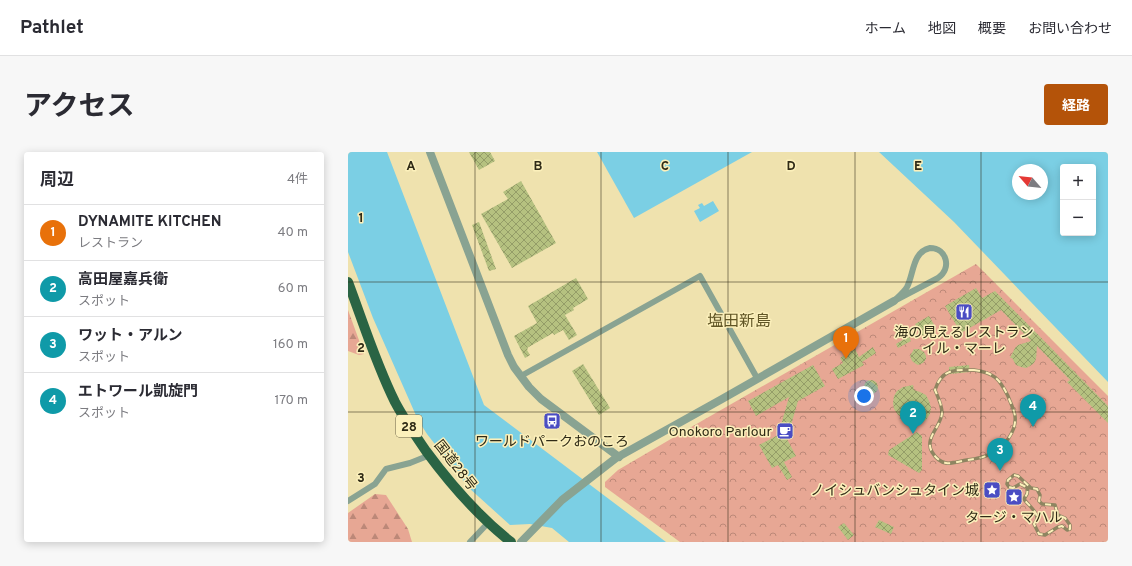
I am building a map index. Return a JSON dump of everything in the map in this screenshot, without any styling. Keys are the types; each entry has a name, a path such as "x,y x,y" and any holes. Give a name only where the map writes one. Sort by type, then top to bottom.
{"highway":[{"name":"国道28号","path":"348,282 395,400 411,430 450,482 488,523 511,542"}],"street":[{"path":"430,152 508,355 529,387 541,399 618,457"},
{"path":"520,542 562,500 618,457 941,276 946,267 946,260 943,253 937,249 930,248 923,250 916,258 912,276 906,289 894,301"},
{"path":"521,376 700,276 757,378"},
{"path":"348,501 375,484 386,469 410,463 430,455"},
{"path":"470,542 488,523"}],"green space":[{"path":"976,264 1108,396 1108,542 680,542 605,487 605,482 618,470"},
{"path":"348,310 364,354 359,355 348,351"},
{"path":"375,494 386,495 408,529 412,542 348,542 348,513"}],"water":[{"path":"348,152 387,152 484,405 666,542 569,542 552,528 530,524 510,525 469,488 418,420 373,318 348,252"},
{"path":"597,152 752,152 634,218"},
{"path":"879,152 1108,152 1108,382 954,222"},
{"path":"713,201 719,211 700,222 694,211 700,208 698,205 702,203 704,206"}],"building":[{"path":"469,152 490,152 495,161 479,170"},
{"path":"521,181 556,243 512,268 481,214 508,199 503,192"},
{"path":"479,222 496,269 489,271 472,225"},
{"path":"576,278 588,299 565,315 577,335 569,340 563,330 554,335 553,333 527,348 530,355 525,358 514,336 537,323 528,306"},
{"path":"976,288 982,298 995,291 1108,406 1108,423 1067,382 1070,380 1037,346 1036,359 1034,363 1026,368 1016,365 1012,358 1010,358 1015,348 1018,345 1031,341 1001,310 961,333 945,306"},
{"path":"929,316 936,328 922,336 915,324"},
{"path":"909,336 911,341 898,348 896,344"},
{"path":"873,347 876,353 862,362 864,365 838,379 832,369 843,363 840,358 855,349 859,357"},
{"path":"914,349 919,349 924,352 926,359 923,363 918,365 912,361 910,356"},
{"path":"583,364 610,408 599,415 572,371"},
{"path":"813,365 825,386 798,401 787,439 796,456 784,462 792,477 787,480 778,465 772,468 759,445 778,435 789,397 756,416 748,401"},
{"path":"969,365 970,372 949,374 949,367"},
{"path":"871,380 876,382 878,387 876,392 871,394 866,392 864,387 866,382"},
{"path":"913,385 914,390 926,395 931,407 930,414 926,420 910,426 910,420 898,415 894,409 893,403 894,396 897,391 903,387"},
{"path":"917,432 922,436 922,470 919,473 888,455 889,450"},
{"path":"879,520 894,527 891,534 875,527"},
{"path":"844,523 854,535 848,540 838,527"}],"railway":[{"path":"961,370 974,370 995,377 1002,385 1014,411 1014,427 1005,443 995,451 979,458 953,463 944,462 935,456 930,447 931,437 939,423 942,413 941,404 935,390 941,378 945,374 961,370"},
{"path":"1014,475 1018,476 1031,488 1037,489 1040,495 1039,501 1042,504 1055,505 1058,515 1065,518 1070,525 1070,529 1067,530 1062,526 1045,535 1039,534 1034,524 1037,519 1036,513 1024,499 1028,488 1020,484 1013,488 1009,487 1007,484 1008,480 1014,475"}],"place":[{"name":"海の見えるレストラン イル・マーレ","path":"964,312"},
{"name":"DYNAMITE KITCHEN","path":"846,359"},
{"name":"ワールドパークおのころ","path":"552,421"},
{"name":"エトワール凱旋門","path":"1033,427"},
{"name":"Onokoro Parlour","path":"785,431"},
{"name":"高田屋嘉兵衛","path":"913,434"},
{"name":"ワット・アルン","path":"1000,471"},
{"name":"ノイシュバンシュタイン城","path":"992,490"},
{"name":"タージ・マハル","path":"1014,497"}],"district":[{"name":"塩田新島","path":"739,320"}]}
